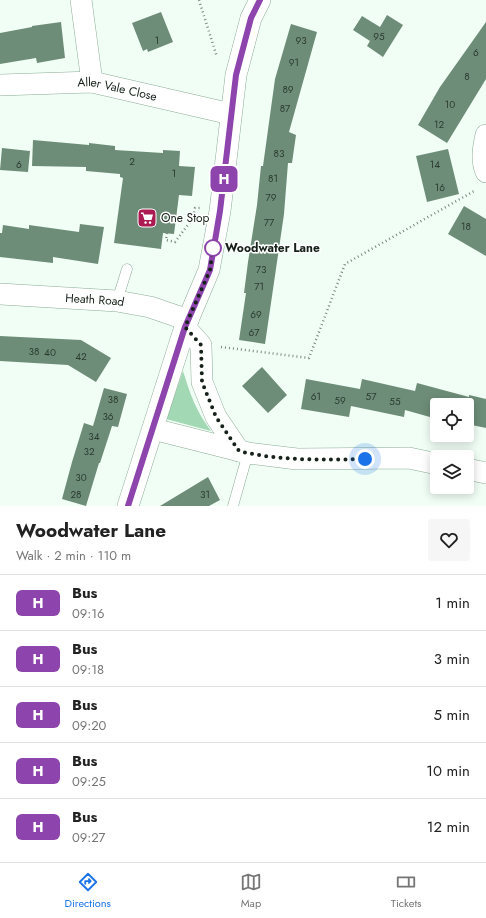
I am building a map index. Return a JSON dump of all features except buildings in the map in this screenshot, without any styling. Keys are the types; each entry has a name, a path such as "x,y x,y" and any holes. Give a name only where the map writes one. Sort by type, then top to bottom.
{"street":[{"path":"81,0 92,82"},
{"path":"128,506 186,323 210,270 220,211 236,75 251,18 260,0"},
{"name":"Aller Vale Close","path":"0,85 92,82 231,114"},
{"path":"483,180 483,151 486,135"},
{"name":"Heath Road","path":"0,294 117,301 150,307 186,323"},
{"path":"186,323 201,345 202,382 216,417 244,452"},
{"path":"153,429 244,452 297,459 409,458 430,462"},
{"path":"474,470 486,473"}],"lane":[{"path":"117,301 127,269"},
{"path":"233,506 244,452"}],"path":[{"path":"199,0 218,59 236,75"},
{"path":"201,345 308,358 345,264 483,180"},
{"path":"167,233 166,240 175,242 194,218 194,212"}],"green space":[{"path":"183,371 194,402 211,431 166,419"}],"bus line":[{"name":"H","path":"128,506 185,327 210,270 220,211 236,75 251,18 260,0"}],"place":[{"name":"One Stop","path":"147,218"},
{"name":"Woodwater Lane","path":"213,248"}],"route":[{"path":"213,248 210,270 185,327 201,345 202,382 216,417 239,451 297,459 365,459"}]}
